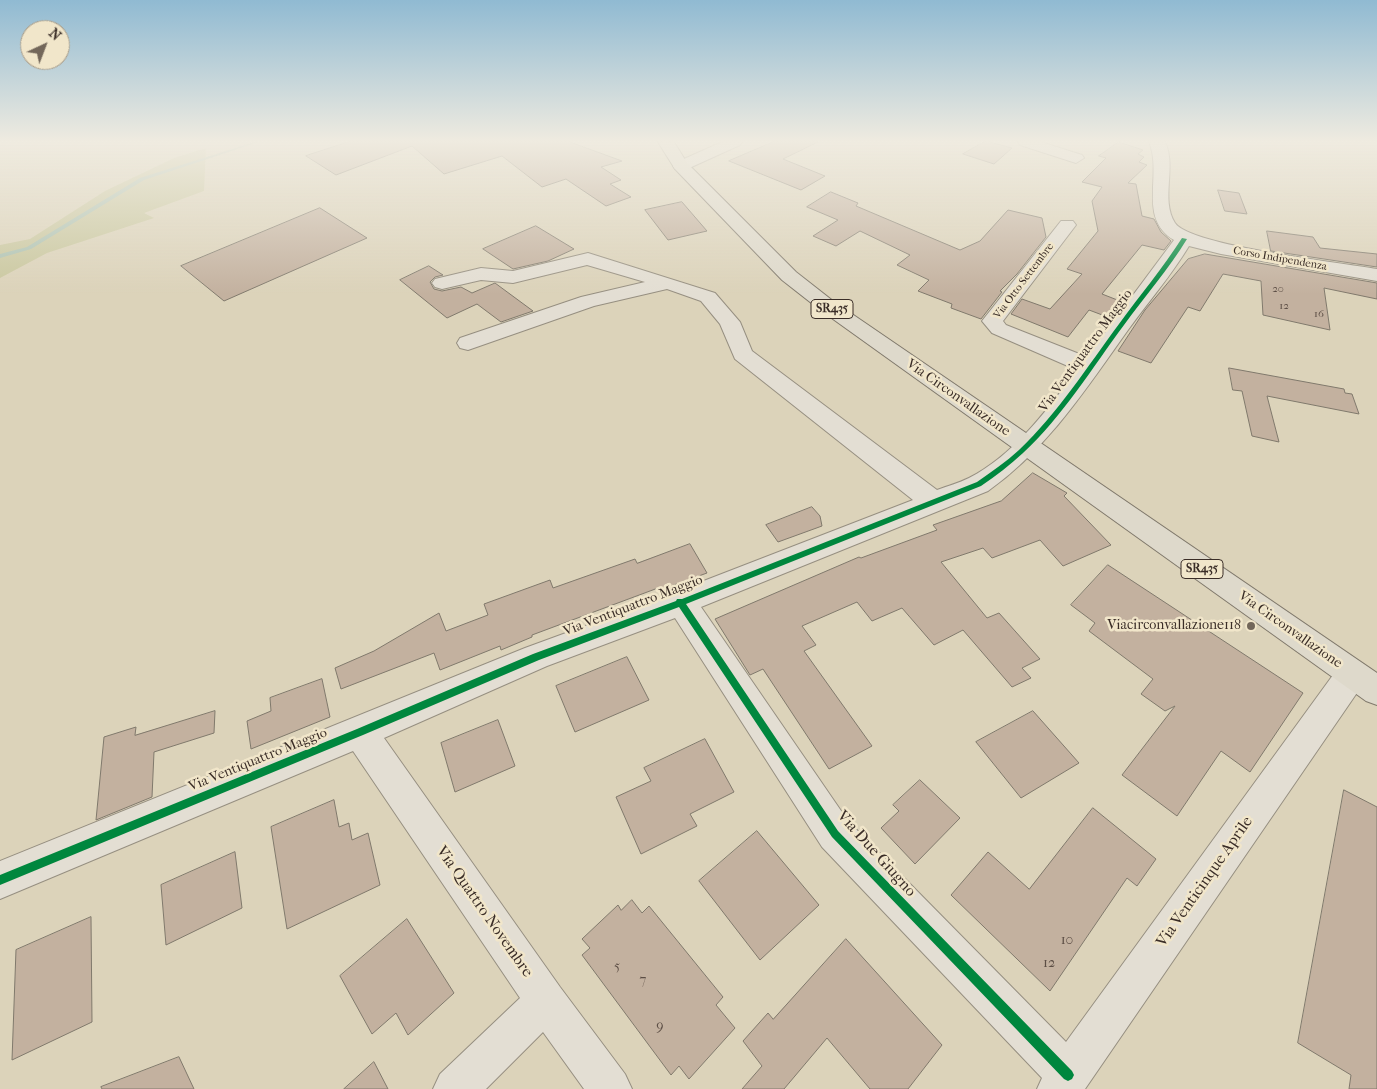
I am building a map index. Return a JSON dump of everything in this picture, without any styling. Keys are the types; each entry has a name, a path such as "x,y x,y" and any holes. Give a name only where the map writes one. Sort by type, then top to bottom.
{"main road":[{"name":"Via Circonvallazione","path":"707,193 789,276 826,305 1364,682"}],"street":[{"path":"1162,193 1163,219 1171,230 1184,239"},
{"name":"Via Otto Settembre","path":"1067,225 992,321 999,328 1091,367"},
{"name":"Corso Indipendenza","path":"1184,239 1232,250 1377,275"},
{"name":"Via Ventiquattro Maggio","path":"0,880 360,732 536,657 979,484 993,475 1027,446 1055,416 1176,253 1184,239"},
{"path":"442,283 481,274 513,276 588,259 669,282 708,297 730,322 743,354 934,502"},
{"path":"468,343 588,301 669,282"},
{"name":"Via Due Giugno","path":"680,601 836,834 1063,1082"},
{"name":"Via Venticinque Aprile","path":"1063,1082 1364,682"},
{"name":"Via Quattro Novembre","path":"360,732 546,1001 610,1089"},
{"path":"455,1089 546,1001"}],"shaded area":[{"path":"102,193 199,193 144,213 154,218 47,253 0,278 0,245 30,239"}],"building":[{"path":"586,193 624,193 631,197 606,206"},
{"path":"830,193 833,193 858,203 856,206 960,250 980,241 1008,210 1042,218 1046,237 1017,274 1000,291 1002,292 981,319 951,308 952,304 918,291 929,280 897,265 910,255 860,231 836,246 813,236 838,220 807,207"},
{"path":"1098,193 1138,193 1142,216 1154,219 1161,232 1171,241 1164,250 1142,245 1102,294 1125,303 1113,319 1089,310 1068,337 1011,314 1022,299 1050,309 1082,274 1067,269 1098,231 1092,201"},
{"path":"1219,193 1239,193 1247,214 1225,211"},
{"path":"682,202 707,231 668,240 645,210"},
{"path":"320,208 367,238 224,301 181,266"},
{"path":"536,226 574,249 548,261 513,269 483,249"},
{"path":"1267,231 1313,237 1320,248 1377,254 1377,267 1271,251"},
{"path":"1205,254 1377,283 1377,299 1324,288 1330,330 1263,315 1261,281 1223,274 1200,311 1188,307 1151,363 1118,351 1145,310 1188,259"},
{"path":"429,266 443,275 435,277 430,282 434,289 442,291 461,287 472,293 495,283 533,311 501,322 477,304 447,318 400,280"},
{"path":"1229,368 1344,389 1345,393 1352,394 1359,414 1267,396 1279,442 1252,436 1242,391 1233,390"},
{"path":"1033,473 1067,493 1064,496 1111,545 1063,566 1040,540 992,558 983,548 941,562 987,618 999,613 1040,659 1022,668 1031,678 1012,687 963,630 934,645 902,608 872,621 857,602 802,626 816,645 804,651 872,746 829,769 763,669 750,675 715,619 859,557 861,558 937,530 933,525 1001,501"},
{"path":"812,507 820,516 822,526 778,542 766,525"},
{"path":"690,544 707,573 660,590 658,588 532,635 532,637 501,650 500,646 440,670 434,653 341,689 335,668 374,651 439,613 446,631 488,615 484,604 550,580 553,588 635,559 637,563"},
{"path":"1108,565 1303,693 1250,772 1221,751 1177,816 1122,775 1175,706 1165,711 1141,694 1153,679 1089,631 1095,623 1071,605"},
{"path":"627,657 649,700 575,732 556,686"},
{"path":"322,679 330,717 251,749 247,721 271,711 270,698"},
{"path":"215,711 214,733 154,752 152,797 96,820 104,737 136,727 135,735"},
{"path":"1033,711 1079,763 1021,798 976,742"},
{"path":"498,720 515,766 455,792 441,743"},
{"path":"705,739 734,792 690,814 697,826 641,854 616,797 651,781 644,768"},
{"path":"920,780 960,818 915,864 881,828 899,811 893,805"},
{"path":"1344,790 1377,807 1377,1089 1349,1089 1351,1075 1298,1043"},
{"path":"334,800 339,827 349,823 352,840 368,833 380,885 287,929 271,827"},
{"path":"1093,808 1156,859 1137,886 1127,878 1050,991 951,895 988,852 1029,889"},
{"path":"757,831 819,905 760,960 699,881"},
{"path":"235,852 242,908 166,945 161,885"},
{"path":"632,900 642,913 649,906 723,997 716,1005 735,1028 689,1079 679,1066 671,1075 582,955 590,948 582,939 618,905 621,910"},
{"path":"91,917 92,1022 12,1060 16,950"},
{"path":"407,919 454,993 408,1035 396,1013 372,1034 340,976"},
{"path":"846,939 942,1045 908,1089 870,1089 827,1038 784,1089 742,1089 762,1066 743,1041 768,1013 773,1019"},
{"path":"179,1057 194,1089 102,1089 101,1087"},
{"path":"374,1062 388,1089 344,1089"}],"waterway":[{"path":"0,256 29,248 119,193"}],"cycle path":[{"path":"0,880 360,732 536,657 637,620 979,484 1022,451 1058,412 1162,272 1184,239"},
{"path":"680,601 835,834 1068,1075"}],"place":[{"name":"Viacirconvallazione118","path":"1251,626"}]}
